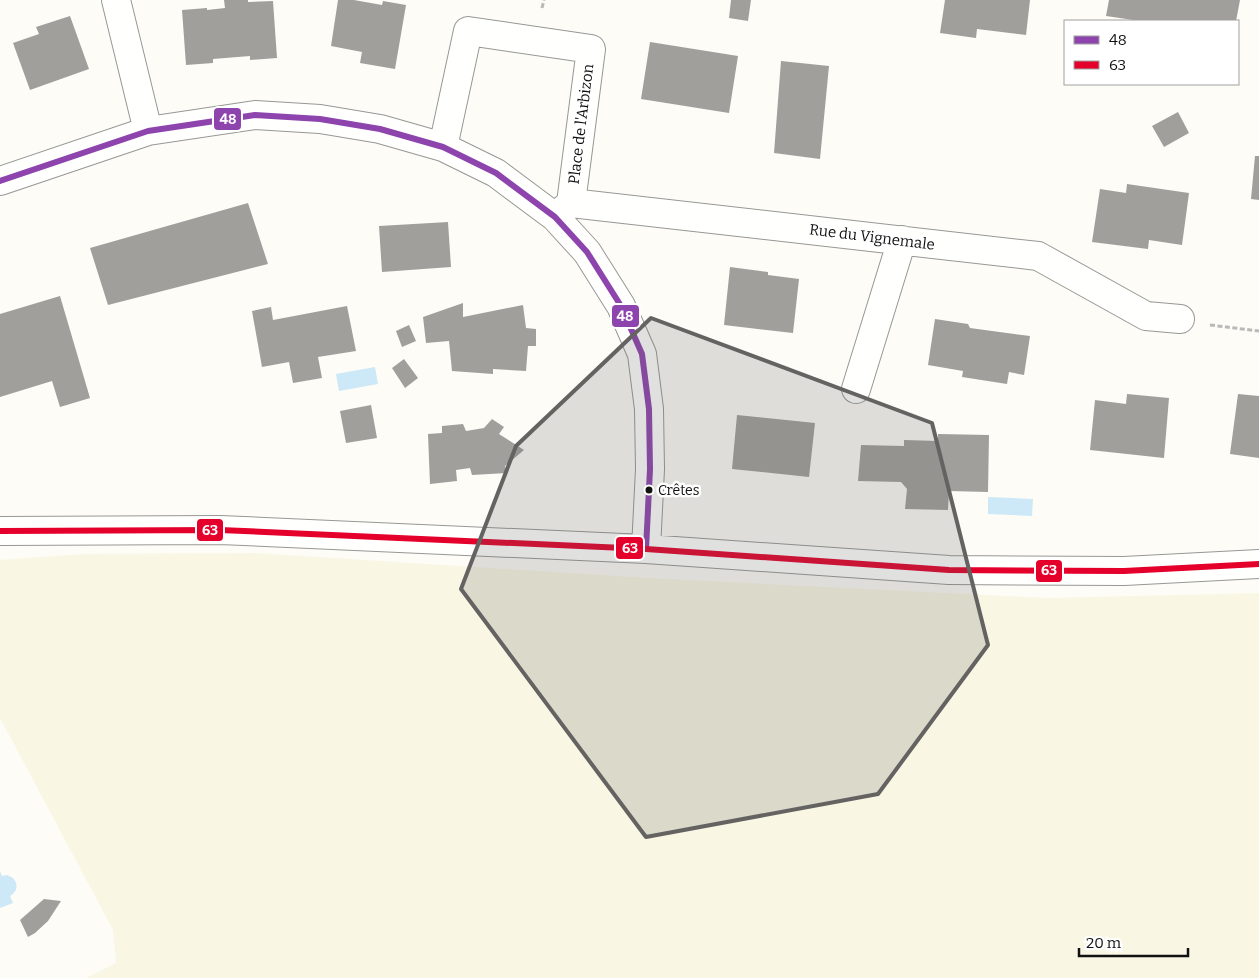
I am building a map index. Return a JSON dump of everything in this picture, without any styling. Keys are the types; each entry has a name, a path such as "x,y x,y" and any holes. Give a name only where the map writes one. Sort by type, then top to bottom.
{"street":[{"path":"116,0 148,131"},
{"name":"Place de l'Arbizon","path":"443,147 468,31 591,49 563,210"},
{"path":"0,181 148,131 264,115 320,119 380,129 443,147 496,173 563,210 621,306 642,354 649,409 650,469 646,549"},
{"name":"Rue du Vignemale","path":"563,210 902,240 1038,256 1146,316 1180,319"},
{"path":"856,389 902,240"},
{"path":"0,531 220,530 646,549 949,570 1124,571 1259,564"}],"path":[{"path":"1180,319 1259,331"}],"highlighted area":[{"path":"651,318 932,423 988,645 878,794 646,837 461,589 516,446"}],"shaded area":[{"path":"257,553 648,578 1047,598 1259,593 1259,978 86,978 116,963 113,930 0,718 0,560 83,554"}],"water":[{"path":"375,367 378,384 339,391 336,374"},
{"path":"988,497 1033,499 1032,516 988,514"},
{"path":"0,871 2,876 7,875 13,878 17,886 10,896 13,903 0,908"}],"building":[{"path":"224,0 248,0 248,2 273,1 277,58 250,60 250,56 213,59 213,63 186,65 182,10 225,8"},
{"path":"338,0 354,0 382,5 383,1 406,5 395,69 360,63 362,52 331,46"},
{"path":"731,0 751,0 748,21 729,18"},
{"path":"945,0 1030,0 1026,35 977,29 976,38 940,33"},
{"path":"1109,0 1240,0 1236,20 1133,20 1106,16"},
{"path":"70,16 89,69 30,90 13,43 39,34 36,27"},
{"path":"650,42 738,56 729,113 641,99"},
{"path":"781,61 829,66 820,159 774,153"},
{"path":"1178,112 1189,133 1164,147 1152,126"},
{"path":"1255,156 1259,156 1259,200 1251,199"},
{"path":"1127,184 1189,193 1182,245 1149,240 1148,249 1092,242 1100,189 1126,193"},
{"path":"248,203 268,264 108,305 90,248"},
{"path":"448,222 451,267 382,272 379,226"},
{"path":"730,267 768,272 768,275 799,279 793,333 724,325"},
{"path":"60,296 90,398 60,407 52,381 0,397 0,314"},
{"path":"463,303 463,317 523,305 526,328 536,329 536,346 528,346 526,371 493,369 493,374 452,371 449,341 426,343 423,317"},
{"path":"347,306 356,351 318,357 322,378 293,383 289,362 262,367 252,311 271,307 273,320"},
{"path":"935,319 968,324 970,328 1030,336 1024,375 1009,372 1007,384 962,377 963,371 928,365"},
{"path":"409,325 416,341 402,347 396,331"},
{"path":"404,359 418,378 405,388 392,368"},
{"path":"1127,394 1169,398 1164,458 1090,450 1095,400 1126,404"},
{"path":"1238,394 1259,396 1259,458 1230,454"},
{"path":"371,405 377,438 346,443 340,411"},
{"path":"737,415 815,423 809,477 732,469"},
{"path":"492,419 504,427 499,434 524,450 505,466 507,473 472,475 470,468 456,470 457,481 430,484 428,434 442,433 442,426 463,424 466,431 484,428"},
{"path":"938,434 989,435 988,492 949,491 948,510 905,509 907,489 901,482 858,481 861,445 904,446 904,440 938,441"},
{"path":"44,899 61,901 48,921 28,937 20,920"}],"transit line":[{"name":"48","path":"0,181 148,131 255,115 320,119 380,129 443,147 496,173 555,217 587,252 621,306 642,354 649,409 650,469 646,549"},
{"name":"63","path":"0,531 220,530 646,549 949,570 1124,571 1259,564"}],"place":[{"name":"Crêtes","path":"649,490"}]}
